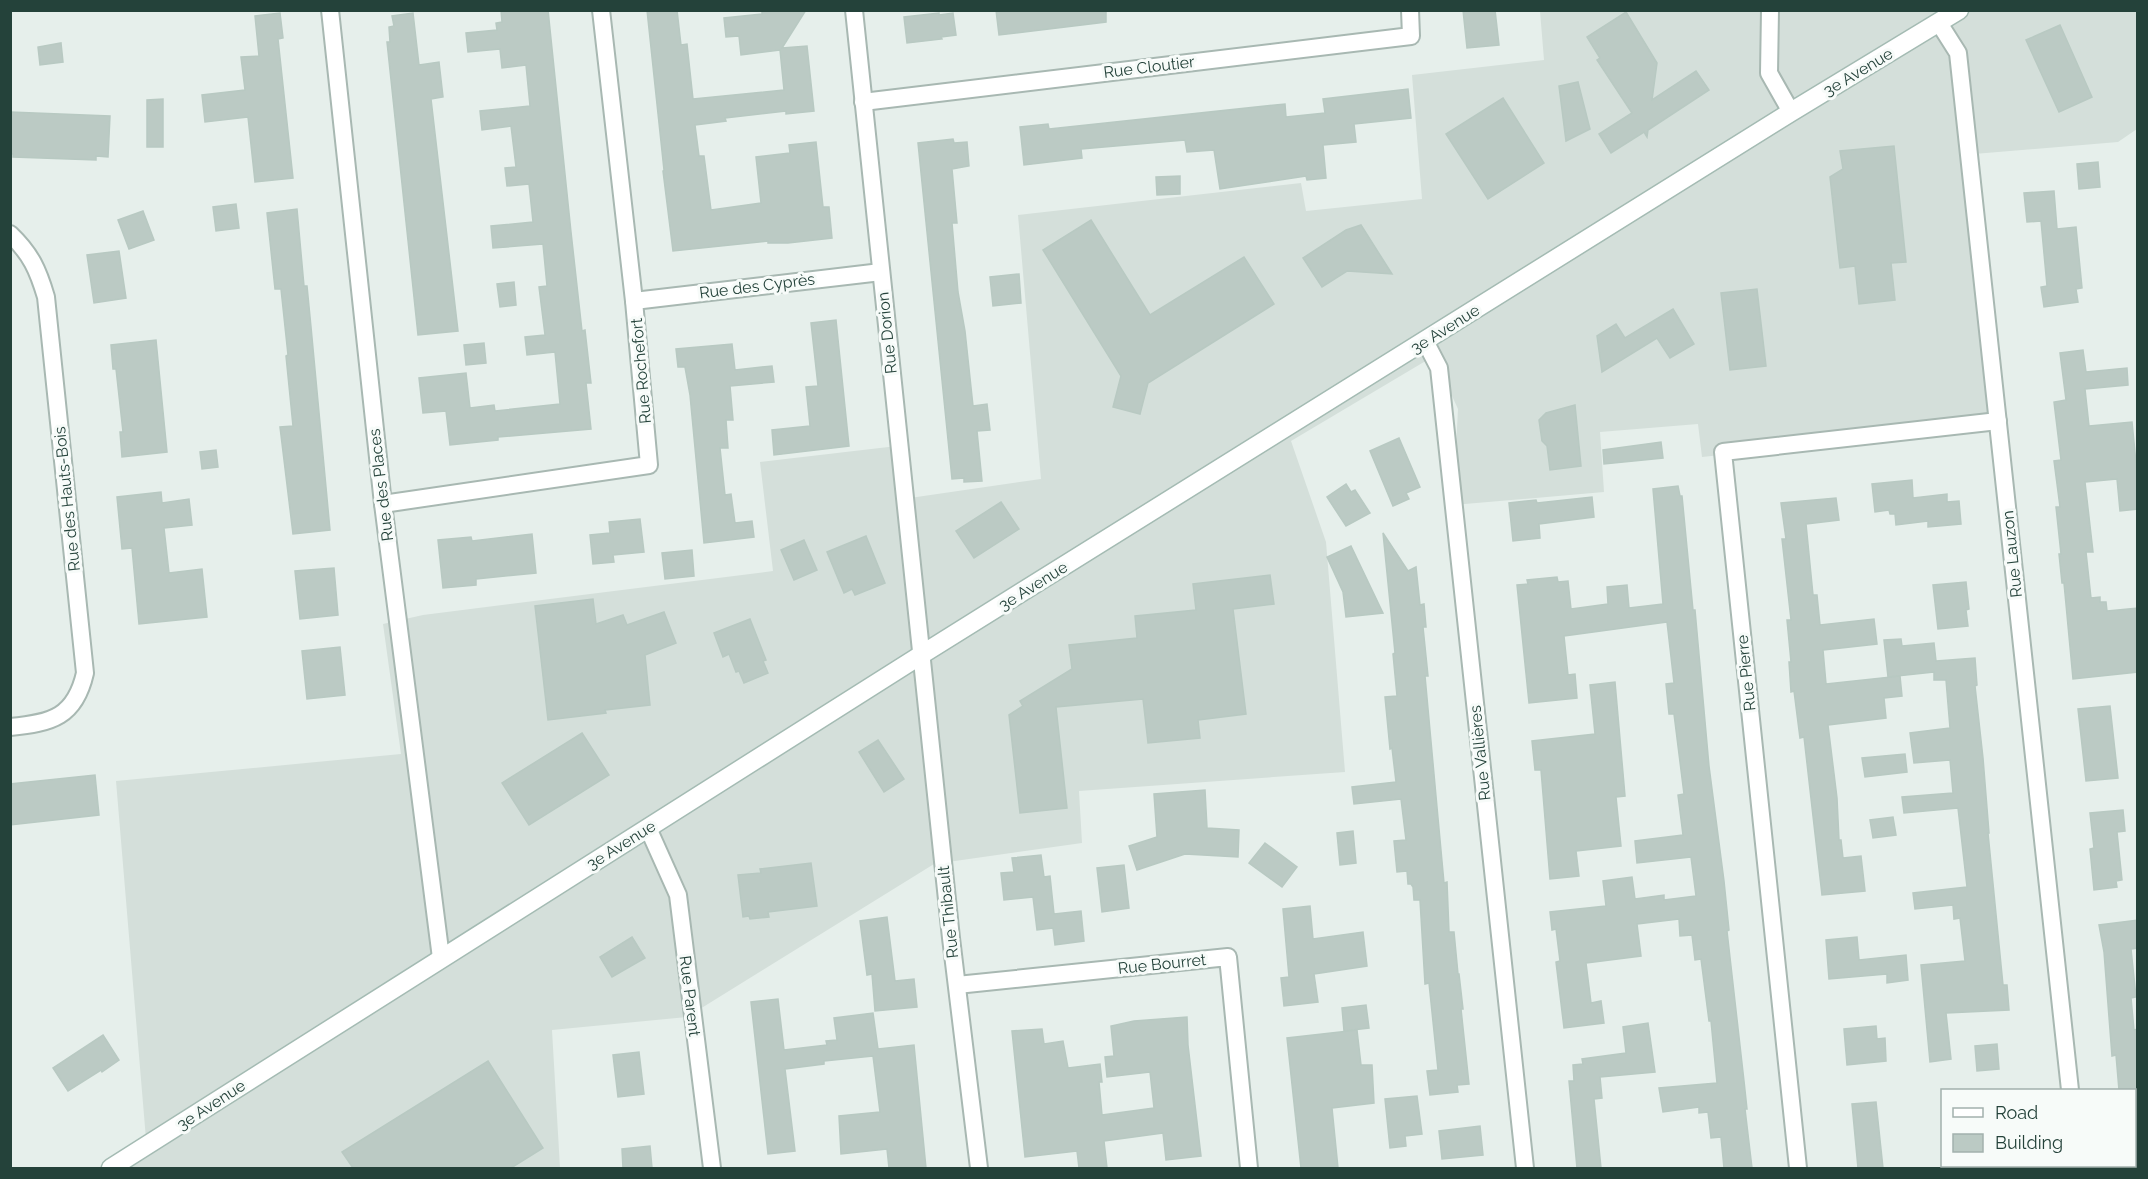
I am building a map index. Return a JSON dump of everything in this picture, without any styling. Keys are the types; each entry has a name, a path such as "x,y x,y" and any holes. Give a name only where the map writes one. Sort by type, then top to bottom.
{"main road":[{"name":"3e Avenue","path":"111,1168 921,655 1791,112 1959,10"}],"street":[{"name":"Rue des Places","path":"330,10 383,504 441,958"},
{"name":"Rue Rochefort","path":"383,504 649,465 634,301 601,10"},
{"name":"Rue Dorion","path":"854,10 921,655"},
{"name":"Rue Cloutier","path":"863,102 1411,36 1410,10"},
{"path":"1770,10 1768,73 1791,112"},
{"name":"Rue Lauzon","path":"1939,23 1958,53 2070,1089"},
{"name":"Rue des Hauts-Bois","path":"10,234 23,246 37,268 46,297 86,673 73,705 58,716 39,724 10,727"},
{"name":"Rue des Cyprès","path":"634,301 880,272"},
{"name":"Rue Vallières","path":"1425,341 1439,368 1525,1168"},
{"name":"Rue Pierre","path":"1798,1168 1722,452 1998,421"},
{"name":"Rue Thibault","path":"921,655 979,1168"},
{"name":"Rue Parent","path":"648,828 678,895 712,1168"},
{"name":"Rue Bourret","path":"957,985 1228,957 1249,1168"}],"shaded area":[{"path":"1540,11 2137,11 2137,129 2118,142 1974,154 2002,425 1702,457 1698,424 1600,432 1604,492 1453,505 1458,409 1434,356 1291,441 1326,542 1345,772 1079,791 1082,843 934,864 687,1017 552,1030 560,1168 122,1168 147,1151 116,781 401,754 383,624 423,615 773,571 760,462 897,446 903,499 1041,479 1018,215 1301,183 1306,211 1422,199 1412,75 1544,60"}],"building":[{"path":"501,10 548,10 582,331 585,330 591,383 586,383 591,429 498,437 498,440 450,445 446,411 423,413 419,378 466,373 470,408 494,405 495,411 560,404 555,352 527,355 525,337 545,335 539,287 547,286 543,244 493,248 491,226 533,222 529,184 507,186 505,168 516,167 511,126 482,130 480,111 530,106 526,65 502,68 500,49 468,52 466,33 497,30 496,23 502,22"},
{"path":"647,10 677,10 681,45 687,44 693,99 784,90 780,50 741,55 739,36 726,37 724,18 762,14 762,10 806,10 782,48 807,46 814,111 786,114 786,111 725,118 726,121 695,125 699,156 704,156 711,210 761,203 756,157 790,153 789,145 816,142 823,207 829,207 832,238 788,243 768,243 768,241 673,251"},
{"path":"996,10 1106,10 1106,22 999,35"},
{"path":"1463,10 1495,10 1499,45 1467,48"},
{"path":"1626,12 1657,63 1652,100 1696,71 1709,90 1648,130 1647,137 1644,132 1611,153 1599,134 1632,113 1597,60 1600,58 1587,37"},
{"path":"280,13 283,38 278,39 293,178 255,182 248,117 205,122 202,95 245,90 241,57 259,56 255,16"},
{"path":"413,13 419,65 439,62 443,97 431,99 458,331 418,335 387,42 390,42 389,27 394,26 392,16"},
{"path":"939,13 939,15 953,13 956,35 907,43 904,17"},
{"path":"2060,25 2092,97 2059,112 2026,40"},
{"path":"61,43 63,62 40,65 38,47"},
{"path":"1578,82 1590,129 1566,141 1559,86"},
{"path":"1408,89 1411,118 1354,124 1356,142 1323,145 1326,178 1307,180 1306,176 1220,189 1214,150 1187,152 1185,140 1081,149 1082,158 1024,165 1020,127 1048,124 1049,129 1285,104 1286,117 1325,113 1323,99"},
{"path":"1503,98 1544,163 1488,199 1446,134"},
{"path":"163,99 163,147 147,147 147,100"},
{"path":"10,112 110,116 108,157 96,156 96,160 13,157 13,154 10,154"},
{"path":"953,139 954,143 967,142 969,166 952,169 957,223 952,223 958,292 965,331 973,406 987,404 990,430 977,431 982,481 964,482 964,478 952,479 918,143"},
{"path":"1894,146 1906,262 1891,263 1895,300 1859,304 1855,266 1840,268 1830,177 1843,169 1840,151"},
{"path":"2098,162 2100,187 2079,189 2077,164"},
{"path":"1180,176 1180,194 1157,195 1156,177"},
{"path":"2054,191 2057,229 2076,227 2082,288 2076,289 2078,302 2044,307 2041,287 2047,286 2041,221 2027,222 2024,193"},
{"path":"236,204 239,228 216,231 213,207"},
{"path":"297,209 304,286 307,286 330,530 293,534 280,427 293,426 286,356 288,355 281,289 275,289 267,213"},
{"path":"143,211 154,240 129,249 118,220"},
{"path":"1091,220 1150,315 1244,257 1274,304 1148,383 1140,414 1113,407 1121,376 1043,250"},
{"path":"1361,225 1392,274 1347,271 1322,287 1303,258 1346,230"},
{"path":"119,251 126,298 94,303 87,255"},
{"path":"1019,274 1021,303 993,306 990,277"},
{"path":"514,282 516,305 500,307 497,284"},
{"path":"1757,289 1766,366 1730,370 1721,293"},
{"path":"1673,309 1694,344 1670,358 1657,338 1602,372 1597,336 1616,324 1625,338"},
{"path":"836,320 849,446 774,455 772,430 810,426 806,387 818,386 811,323"},
{"path":"156,340 167,452 122,457 120,432 123,432 111,345"},
{"path":"484,343 486,363 466,365 464,345"},
{"path":"732,344 735,370 772,366 774,382 730,386 733,420 726,420 728,448 720,448 725,495 731,494 735,523 752,521 754,537 704,543 690,395 685,367 678,367 676,349"},
{"path":"2083,350 2086,372 2127,368 2128,385 2085,389 2089,426 2132,422 2138,509 2120,511 2117,479 2085,482 2093,552 2086,552 2091,598 2100,597 2100,602 2106,602 2107,611 2138,608 2138,672 2073,679 2059,554 2061,554 2056,507 2060,507 2054,461 2061,460 2054,402 2066,400 2060,353"},
{"path":"1575,405 1581,466 1550,470 1547,446 1542,441 1539,420 1546,413"},
{"path":"1399,438 1420,487 1406,493 1409,499 1393,506 1370,451"},
{"path":"1661,442 1663,458 1604,464 1603,450"},
{"path":"216,450 218,467 202,469 200,452"},
{"path":"1912,480 1913,498 1947,494 1947,502 1959,501 1961,524 1928,527 1928,521 1896,525 1895,514 1890,514 1889,510 1875,512 1872,484"},
{"path":"1346,484 1351,492 1355,490 1370,513 1346,526 1327,497"},
{"path":"1678,486 1680,496 1682,496 1693,610 1695,610 1709,766 1724,881 1729,930 1727,931 1752,1168 1724,1168 1721,1137 1711,1138 1708,1112 1699,1113 1699,1107 1663,1112 1659,1088 1717,1083 1711,1021 1709,1021 1701,959 1695,960 1692,935 1680,936 1679,919 1637,924 1641,956 1586,963 1591,1003 1601,1001 1604,1023 1564,1028 1556,962 1560,961 1556,929 1552,930 1550,912 1606,906 1603,881 1632,877 1635,899 1664,895 1664,900 1696,896 1691,857 1637,863 1635,841 1683,835 1678,795 1684,794 1674,714 1669,714 1666,684 1674,683 1667,622 1564,636 1568,675 1575,674 1577,698 1529,703 1517,585 1528,584 1527,580 1557,577 1558,582 1568,581 1571,609 1608,604 1607,587 1627,585 1629,608 1663,604 1653,489"},
{"path":"161,492 162,503 189,499 192,525 164,528 169,573 202,569 207,617 139,624 132,548 122,549 117,497"},
{"path":"1592,497 1594,517 1539,524 1540,538 1513,541 1509,503 1536,500 1537,503"},
{"path":"1836,498 1839,520 1806,524 1813,595 1817,595 1820,625 1874,619 1877,644 1823,650 1826,684 1900,676 1902,696 1884,698 1886,718 1828,725 1837,798 1839,840 1841,840 1843,858 1861,856 1865,891 1822,895 1804,737 1800,738 1794,691 1791,692 1787,620 1791,620 1782,539 1786,539 1781,503"},
{"path":"1001,502 1019,529 974,558 956,531"},
{"path":"640,519 644,552 613,555 614,562 593,564 590,535 610,533 609,522"},
{"path":"1383,533 1408,571 1416,567 1420,605 1424,604 1426,627 1423,627 1428,676 1425,676 1444,883 1447,882 1449,932 1454,932 1469,1084 1457,1085 1458,1092 1430,1095 1427,1071 1438,1070 1429,983 1425,984 1420,900 1414,900 1413,887 1408,884 1407,871 1397,872 1394,841 1406,840 1401,799 1354,804 1352,787 1396,782 1385,697 1397,696"},
{"path":"532,534 536,573 476,579 476,585 443,588 438,540 471,537 472,541"},
{"path":"866,536 885,583 855,595 852,589 844,593 827,552"},
{"path":"804,540 817,570 794,580 781,550"},
{"path":"1351,546 1383,613 1346,617 1343,592 1327,557"},
{"path":"692,550 694,576 665,579 662,553"},
{"path":"334,568 338,615 300,619 295,571"},
{"path":"1270,575 1274,604 1233,609 1246,714 1198,720 1200,738 1148,743 1143,699 1056,707 1067,808 1020,813 1009,715 1023,706 1020,701 1072,669 1069,645 1137,638 1135,616 1196,610 1193,584"},
{"path":"1966,582 1968,626 1938,629 1933,585"},
{"path":"593,599 596,624 623,615 627,625 664,612 676,643 645,655 650,705 548,720 535,606"},
{"path":"750,619 766,660 763,661 768,673 744,683 739,671 736,672 729,654 723,657 714,633"},
{"path":"1901,639 1902,646 1934,643 1936,661 1975,658 1977,685 1975,686 1988,833 2003,985 2007,985 2009,1010 1946,1013 1951,1059 1930,1062 1921,965 1965,961 1960,918 1954,919 1953,905 1915,909 1913,893 1967,887 1958,808 1904,813 1902,797 1953,793 1950,760 1914,763 1910,733 1950,728 1946,680 1934,680 1934,672 1888,677 1884,640"},
{"path":"340,647 345,695 307,699 302,651"},
{"path":"1615,682 1625,796 1616,797 1621,846 1576,851 1579,876 1550,879 1541,770 1535,770 1532,741 1595,734 1590,685"},
{"path":"2110,706 2118,778 2086,781 2078,709"},
{"path":"582,733 609,775 529,825 502,783"},
{"path":"878,740 904,779 884,792 859,752"},
{"path":"1905,754 1907,772 1865,777 1862,758"},
{"path":"95,775 99,815 10,825 10,784"},
{"path":"1205,790 1207,828 1239,830 1238,857 1185,854 1137,870 1129,846 1157,837 1154,794"},
{"path":"2123,810 2125,831 2117,832 2122,880 2116,881 2117,887 2094,890 2090,849 2094,848 2090,813"},
{"path":"1893,817 1896,835 1873,838 1870,820"},
{"path":"1353,831 1356,863 1340,865 1337,833"},
{"path":"1265,843 1297,867 1282,887 1249,863"},
{"path":"1041,855 1044,877 1050,876 1054,914 1081,911 1084,941 1055,945 1053,928 1037,930 1033,897 1004,900 1001,873 1014,872 1012,858"},
{"path":"811,863 817,906 768,912 769,917 750,919 749,916 743,917 738,875 761,873 760,869"},
{"path":"1124,865 1129,908 1102,912 1097,868"},
{"path":"1310,906 1313,939 1363,932 1367,966 1314,974 1318,1002 1284,1006 1281,978 1289,977 1283,909"},
{"path":"887,917 895,981 914,979 917,1007 875,1011 872,974 867,975 860,921"},
{"path":"2138,920 2138,948 2131,949 2136,997 2131,998 2134,1030 2138,1029 2138,1090 2119,1089 2116,1055 2112,1056 2104,952 2099,925"},
{"path":"632,937 645,958 612,977 600,957"},
{"path":"1857,937 1859,960 1906,955 1908,980 1887,983 1887,974 1829,979 1826,940"},
{"path":"778,999 784,1050 827,1045 826,1041 837,1040 834,1018 873,1013 878,1049 914,1045 926,1168 889,1168 887,1149 841,1154 839,1116 880,1112 873,1056 824,1061 824,1064 785,1069 795,1151 768,1154 751,1002"},
{"path":"1366,1005 1369,1028 1344,1031 1342,1008"},
{"path":"1187,1017 1188,1045 1201,1156 1166,1160 1163,1133 1104,1141 1107,1168 1079,1168 1077,1151 1025,1157 1012,1031 1042,1029 1044,1044 1063,1041 1068,1068 1100,1064 1102,1115 1154,1108 1150,1072 1107,1077 1105,1057 1114,1056 1111,1026 1134,1021"},
{"path":"1648,1023 1655,1072 1600,1077 1602,1098 1594,1099 1601,1168 1577,1168 1569,1081 1574,1081 1573,1065 1583,1064 1582,1059 1626,1053 1623,1027"},
{"path":"1876,1026 1877,1039 1885,1038 1886,1061 1847,1065 1844,1029"},
{"path":"1357,1030 1361,1065 1372,1065 1374,1103 1332,1108 1338,1168 1301,1168 1287,1038"},
{"path":"103,1035 119,1060 68,1091 53,1068"},
{"path":"1997,1044 1999,1069 1977,1071 1975,1046"},
{"path":"639,1052 644,1094 618,1097 613,1055"},
{"path":"488,1061 543,1148 511,1168 353,1168 342,1152"},
{"path":"1417,1096 1422,1134 1405,1136 1406,1146 1390,1148 1385,1099"},
{"path":"1876,1102 1883,1168 1858,1168 1852,1104"},
{"path":"1480,1126 1483,1155 1442,1159 1439,1131"},
{"path":"650,1146 652,1168 623,1168 622,1149"}]}
